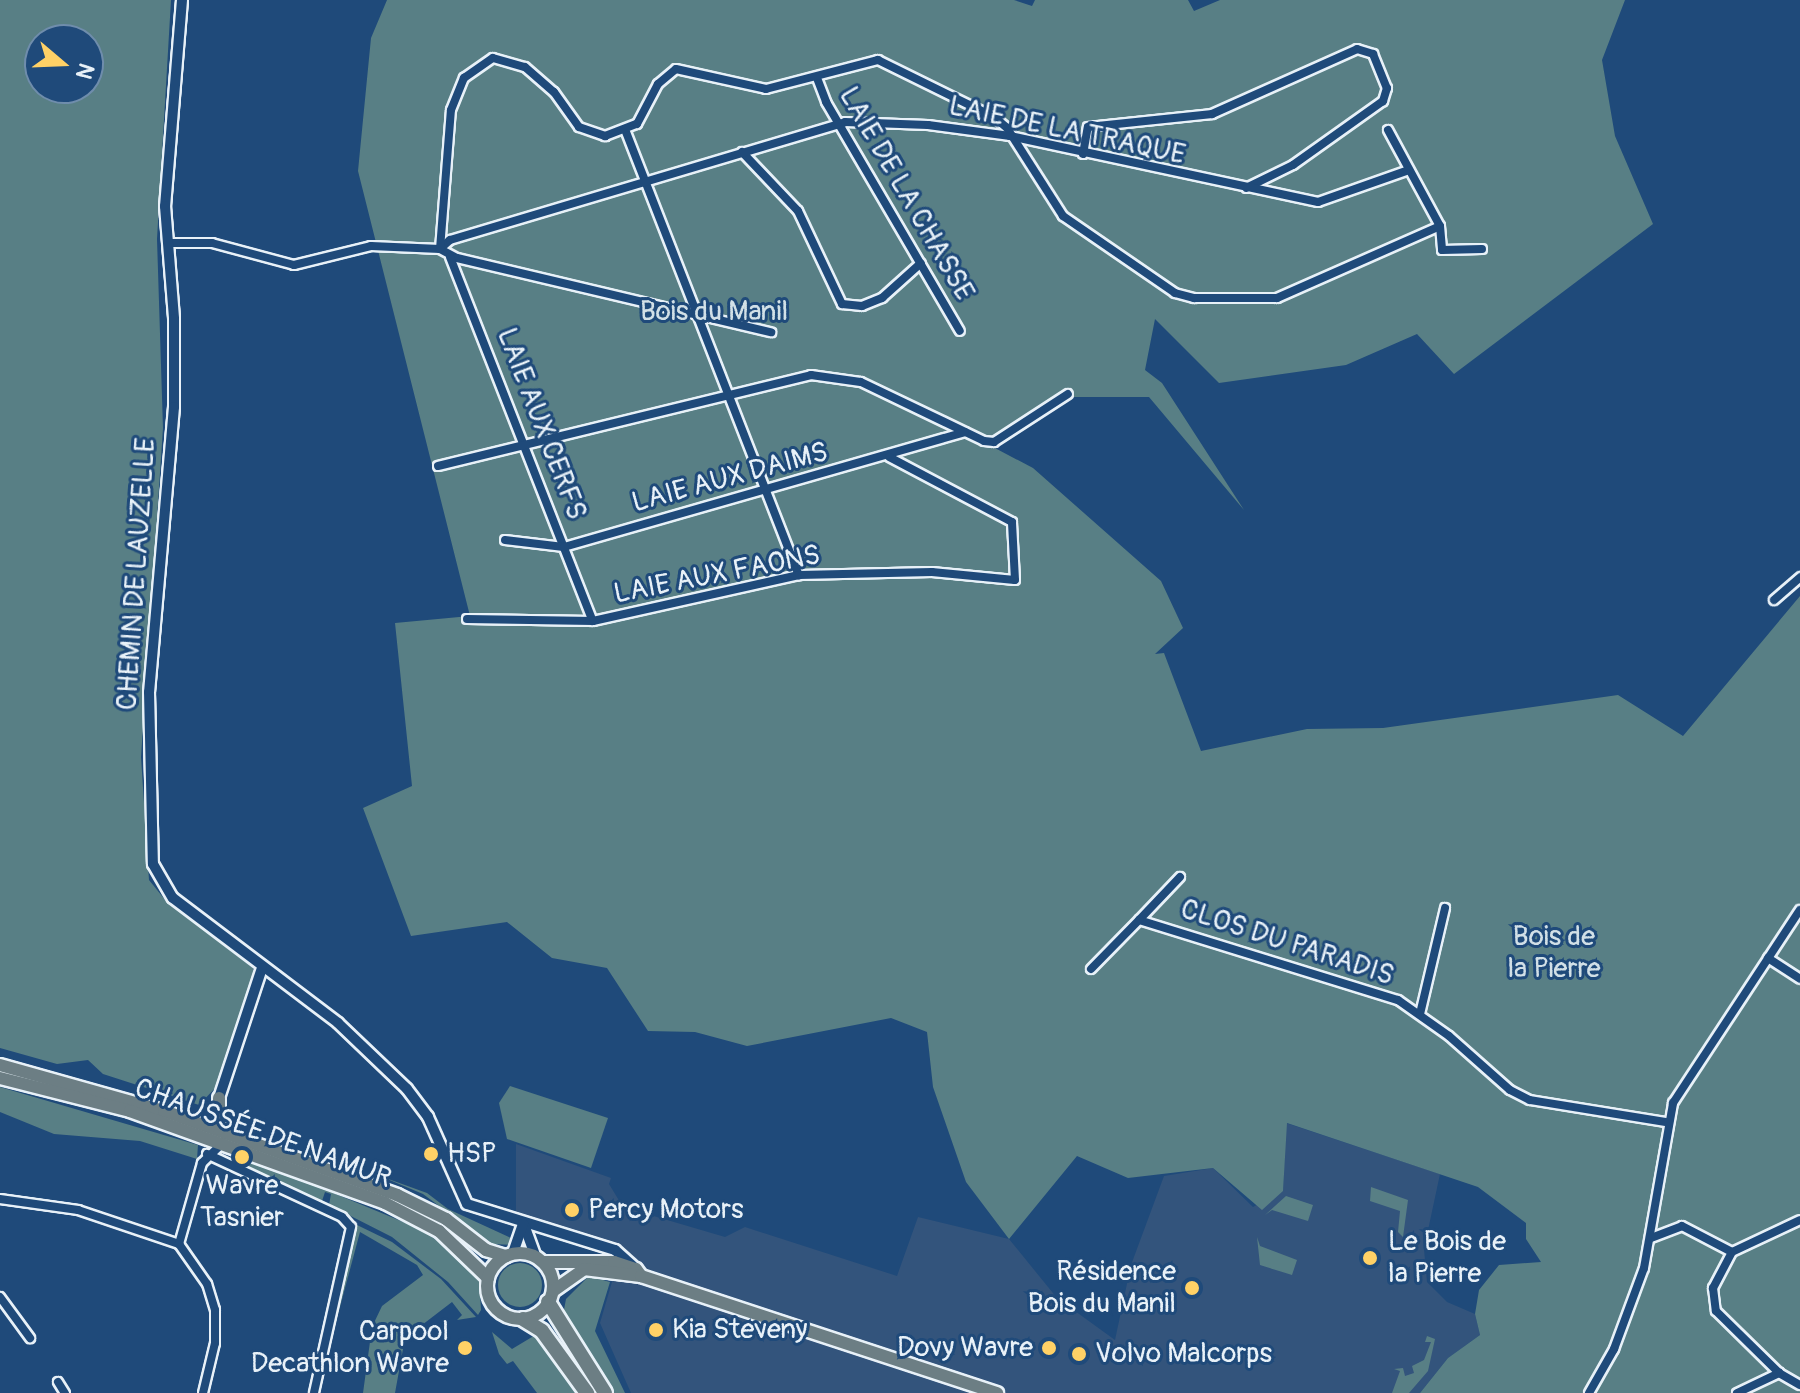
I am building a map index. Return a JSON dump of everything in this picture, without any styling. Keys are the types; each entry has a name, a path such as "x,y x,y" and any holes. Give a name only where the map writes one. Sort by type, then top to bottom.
{"highway":[{"path":"550,1297 605,1393"},
{"path":"523,1319 542,1331 587,1393"}],"main road":[{"name":"CHAUSSÉE DE NAMUR","path":"0,1065 108,1093 221,1136 414,1202 486,1250 540,1259 602,1260 997,1393"},
{"name":"CHAUSSÉE DE NAMUR","path":"0,1078 199,1128"},
{"path":"199,1128 219,1098"},
{"path":"219,1098 221,1136"},
{"name":"CHAUSSÉE DE NAMUR","path":"221,1136 416,1217 451,1241 488,1278 496,1308 523,1319 584,1269 638,1272"},
{"path":"488,1278 509,1255"},
{"path":"540,1259 550,1297"}],"street":[{"name":"CHEMIN DE LAUZELLE","path":"182,0 165,191 174,407 149,692 153,864 173,898 338,1023 407,1089 428,1117 467,1204 615,1250 638,1272"},
{"path":"1083,154 1088,127 1212,114 1357,49 1371,52 1388,94 1360,121 1293,165 1245,188"},
{"path":"440,249 451,110 464,78 484,60 503,58 525,67 585,131 605,136 626,132 644,114 661,79 676,69 766,89 878,60 994,117 1063,216 1175,293 1194,298 1277,298 1440,226"},
{"name":"LAIE DE LA CHASSE","path":"817,78 960,331"},
{"name":"LAIE DE LA TRAQUE","path":"440,249 450,240 842,123 928,125 1010,136 1318,202 1409,170"},
{"path":"1388,130 1440,226 1442,250 1482,249"},
{"path":"626,132 799,575"},
{"path":"742,152 798,211 842,304 862,306 882,298 921,263"},
{"path":"168,243 212,243 294,265 371,246 440,249 457,258 771,332"},
{"name":"LAIE AUX CERFS","path":"440,249 456,262 593,621"},
{"path":"438,466 800,377 830,376 861,382 965,432 994,442 1068,394"},
{"name":"LAIE AUX DAIMS","path":"505,540 564,547 889,457 965,432"},
{"name":"LAIE AUX FAONS","path":"467,619 593,621 799,575 932,572 1015,580 1012,522 889,457"},
{"path":"1774,600 1800,577"},
{"name":"CLOS DU PARADIS","path":"1091,969 1180,877"},
{"name":"CLOS DU PARADIS","path":"1420,1014 1445,908"},
{"path":"1589,1393 1619,1337 1651,1238 1666,1122 1677,1095 1800,910"},
{"name":"CLOS DU PARADIS","path":"1139,920 1376,992 1420,1014 1488,1074 1530,1100 1666,1122"},
{"path":"1768,958 1800,979"},
{"path":"219,1098 262,968"},
{"path":"199,1128 207,1154 342,1217 351,1227 314,1393"},
{"path":"179,1244 207,1154 221,1136"},
{"path":"0,1199 78,1210 179,1244 207,1284 215,1310 215,1343 203,1393"},
{"path":"1800,1220 1732,1252 1713,1288 1714,1308 1779,1373 1800,1385"},
{"path":"509,1255 523,1222"},
{"path":"523,1222 540,1259"},
{"path":"1651,1238 1682,1226 1732,1252"},
{"path":"0,1297 30,1338"},
{"path":"1737,1393 1779,1373"},
{"path":"58,1382 65,1393"}],"shaded area":[{"path":"1286,1123 1440,1174 1424,1249 1427,1282 1447,1302 1475,1314 1480,1335 1448,1358 1420,1393 631,1393 600,1323 621,1251 516,1213 516,1144 611,1178 609,1184 623,1207 725,1237 745,1227 897,1276 918,1217 1009,1239 1057,1298 1115,1340 1131,1265 1164,1176 1213,1168 1253,1207 1283,1190"}],"green space":[{"path":"0,0 171,0 157,239 163,428 141,757 149,880 166,901 253,968 255,974 218,1085 199,1105 103,1074 88,1060 57,1064 0,1048"},
{"path":"387,0 1014,0 1032,6 1035,0 1188,0 1194,11 1220,0 1625,0 1602,60 1615,136 1653,224 1454,374 1417,334 1346,365 1219,383 1155,319 1145,370 1162,383 1244,510 1149,397 1070,397 993,447 1033,468 1161,581 1183,628 1155,654 1164,653 1201,751 1307,729 1383,728 1618,695 1683,736 1800,596 1800,1393 1420,1393 1448,1358 1480,1335 1475,1314 1479,1290 1499,1265 1541,1262 1526,1239 1526,1223 1478,1187 1287,1123 1283,1191 1262,1210 1213,1168 1128,1178 1077,1156 1009,1239 966,1182 933,1087 927,1032 891,1018 747,1046 695,1032 648,1031 607,968 552,958 507,922 411,936 363,808 412,786 395,623 470,616 358,171 371,38"},
{"path":"510,1086 608,1118 591,1168 507,1139 499,1103"},
{"path":"0,1087 198,1145 197,1159 140,1141 54,1134 0,1112"},
{"path":"256,1161 425,1231 479,1275 481,1310 478,1315 448,1282 392,1237 329,1205 331,1194 325,1192 322,1201 247,1166"},
{"path":"380,1176 427,1193 448,1209 513,1239 515,1245 490,1244 423,1194"},
{"path":"1371,1187 1408,1200 1403,1237 1398,1232 1400,1211 1370,1201"},
{"path":"1286,1196 1313,1205 1308,1221 1272,1210 1265,1215"},
{"path":"357,1225 392,1242 441,1279 476,1317 457,1320 462,1315 452,1302 405,1338 395,1393 363,1393 372,1327 382,1306 423,1275 417,1265 360,1232 317,1393"},
{"path":"1257,1237 1260,1246 1297,1260 1292,1275 1260,1265"},
{"path":"520,1263 536,1269 542,1285 536,1301 520,1307 504,1301 498,1285 504,1269"},
{"path":"589,1276 610,1282 595,1331 625,1393 613,1393 563,1315 566,1299"},
{"path":"492,1332 512,1349 537,1334 576,1393 537,1393 513,1361 507,1364 499,1354"},
{"path":"1427,1336 1435,1339 1428,1371 1409,1393 1392,1393 1400,1371 1394,1369 1403,1368 1405,1376 1414,1373 1412,1366 1424,1360 1431,1342 1425,1342"}],"place":[{"name":"HSP","path":"431,1154"},
{"name":"Wavre Tasnier","path":"242,1157"},
{"name":"Percy Motors","path":"572,1210"},
{"name":"Le Bois de la Pierre","path":"1370,1258"},
{"name":"Résidence Bois du Manil","path":"1192,1288"},
{"name":"Kia Steveny","path":"656,1330"},
{"name":"Carpool Decathlon Wavre","path":"465,1348"},
{"name":"Dovy Wavre","path":"1049,1348"},
{"name":"Volvo Malcorps","path":"1079,1354"}],"park label":[{"name":"Bois du Manil","path":"714,312"},
{"name":"Bois de la Pierre","path":"1554,953"}]}
